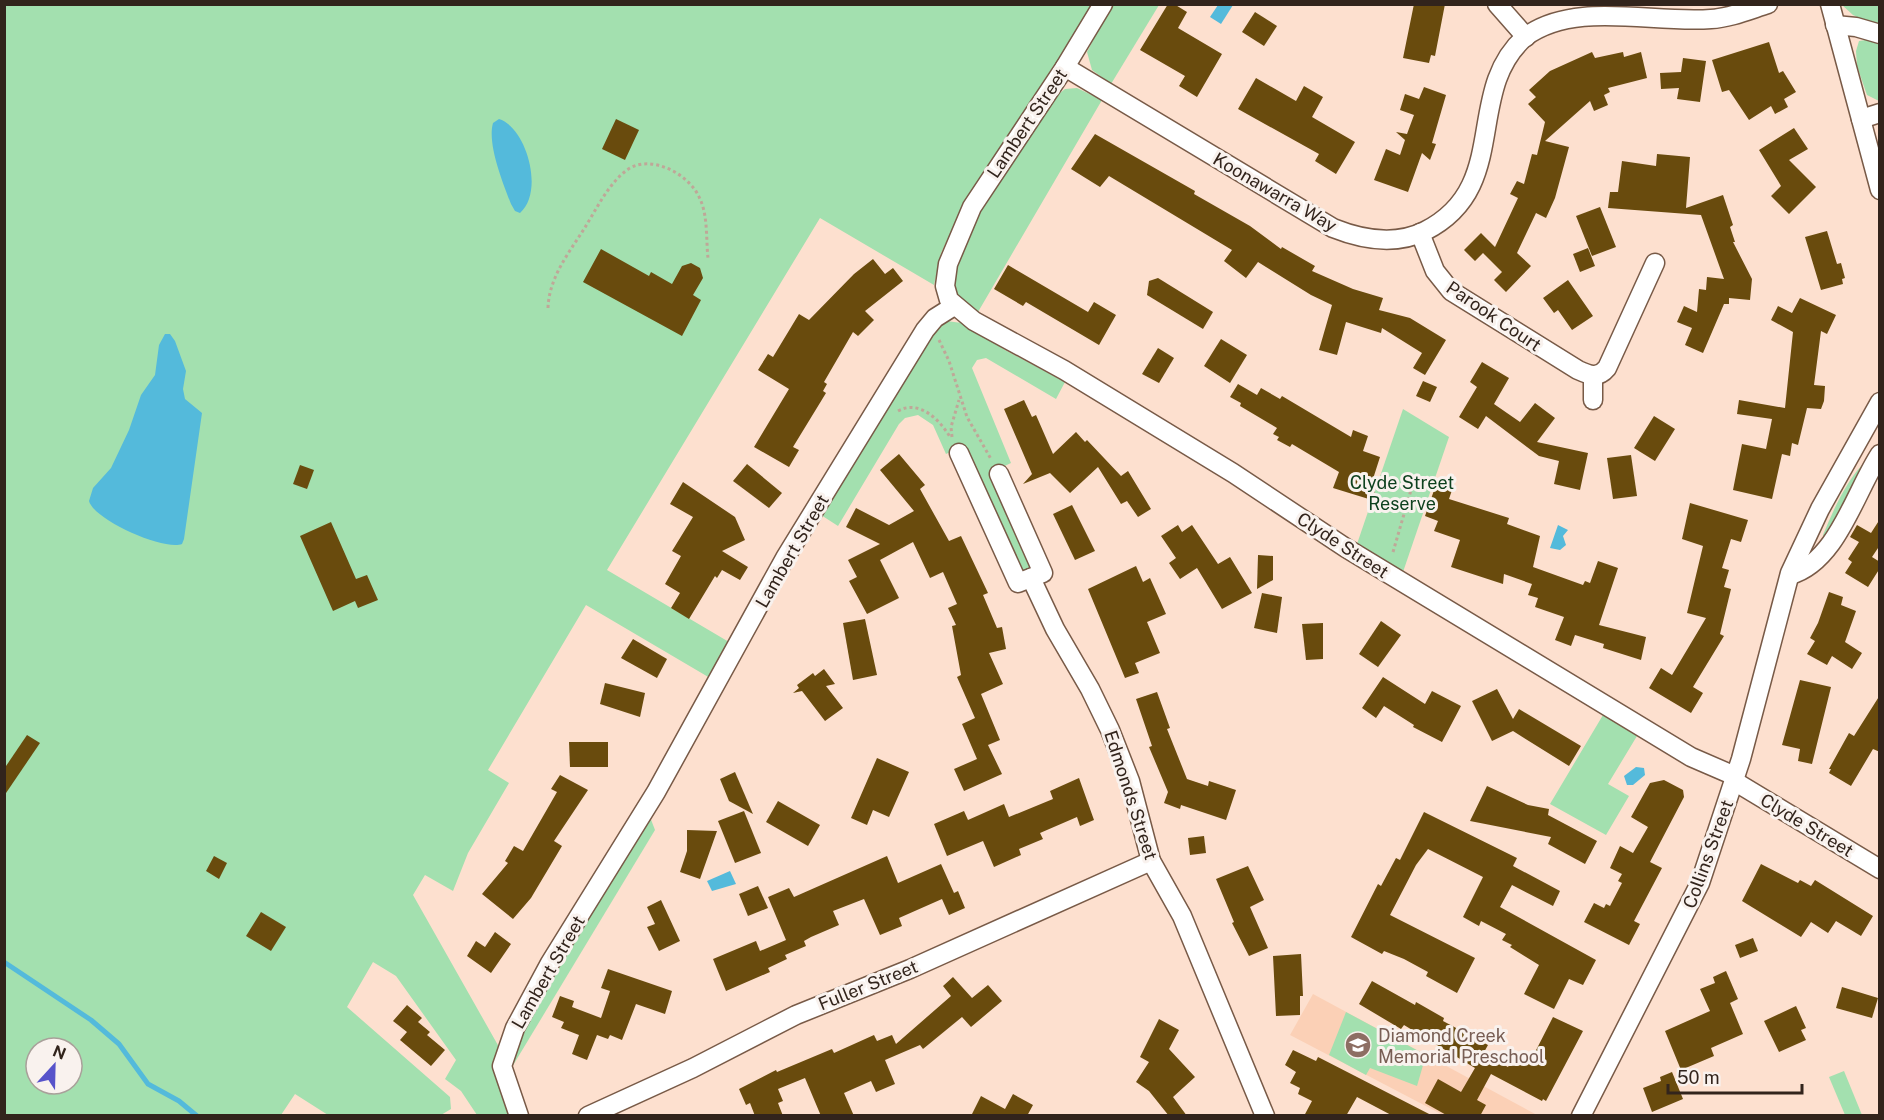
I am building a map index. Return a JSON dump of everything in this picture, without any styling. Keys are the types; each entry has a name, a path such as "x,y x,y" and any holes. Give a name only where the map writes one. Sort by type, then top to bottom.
{"street":[{"name":"Lambert Street","path":"519,1116 502,1066 515,1028 559,948 656,792 785,558 925,330 935,318 954,306 946,293 945,277 960,231 986,184 1065,67 1103,4"},
{"path":"1497,4 1526,37"},
{"name":"Koonawarra Way","path":"1065,67 1333,228 1366,239 1384,241 1420,233 1446,218 1472,185 1482,155 1490,105 1497,79 1506,62 1526,37 1549,22 1574,14 1710,20 1768,4"},
{"path":"1830,4 1880,190"},
{"path":"1835,25 1856,27 1880,34"},
{"path":"1861,119 1880,113"},
{"name":"Parook Court","path":"1420,233 1435,271 1451,291 1578,370 1593,376"},
{"path":"1593,400 1593,376 1599,375 1607,368 1655,263"},
{"name":"Clyde Street","path":"954,306 980,324 1064,370 1233,473 1346,548 1691,758 1735,779 1880,869"},
{"name":"Collins Street","path":"1581,1116 1692,901 1735,779 1790,575 1804,540 1880,402"},
{"path":"1790,575 1809,568 1825,551 1877,458 1852,451"},
{"name":"Edmonds Street","path":"958,453 1030,578 1110,730 1130,781 1151,861 1182,916 1265,1116"},
{"name":"Edmonds Street","path":"999,474 1030,578"},
{"name":"Fuller Street","path":"588,1116 693,1068 796,1015 910,969 1151,861"}],"path":[{"path":"548,308 554,279 572,248 613,184 624,172 640,164 652,164 666,168 696,191 702,204 708,258"},
{"path":"925,330 942,345 967,417 999,474"},
{"path":"895,412 907,407 924,411 936,420 953,441 951,427 960,398"},
{"path":"1393,552 1411,490"}],"shaded area":[{"name":"Diamond Creek Memorial Preschool","path":"1313,994 1537,1115 1443,1115 1290,1035"}],"green space":[{"path":"4,5 1095,5 964,205 941,253 934,285 820,218 607,570 729,642 710,678 586,605 488,770 509,783 468,853 453,891 425,875 413,895 499,1047 496,1074 511,1115 477,1115 461,1091 445,1079 456,1060 396,976 373,962 347,1007 450,1097 451,1109 441,1115 328,1115 295,1094 281,1115 5,1115"},
{"path":"1111,5 1159,5 1111,84 1092,70 1087,52"},
{"path":"1842,5 1879,5 1879,27 1853,15"},
{"path":"1873,39 1879,41 1879,101 1867,95 1857,66 1856,51 1859,41"},
{"path":"1077,88 1102,100 978,312 959,298 953,286 955,267 963,243 992,189 1055,97 1065,89"},
{"path":"946,321 962,323 1005,350 1065,382 1056,399 986,358 977,360 972,368 1011,463 994,471 1032,568 1029,571 1021,572 961,447 946,454 933,425 918,415 905,418 899,424 838,526 821,515 933,333"},
{"name":"Clyde Street Reserve","path":"1403,409 1449,437 1403,572 1357,544"},
{"path":"1864,465 1859,484 1823,539 1840,499"},
{"path":"1603,715 1637,736 1608,784 1629,796 1606,835 1550,804"},
{"path":"650,817 655,830 509,1072 511,1054 564,954"},
{"path":"1346,1012 1426,1055 1417,1086 1370,1068 1366,1075 1329,1055"},
{"path":"1844,1071 1862,1115 1845,1115 1829,1077"}],"water":[{"path":"1218,5 1233,5 1221,24 1210,17"},
{"path":"499,119 509,124 517,134 529,161 531,190 527,203 520,213 515,211 511,204 494,152 493,123"},
{"path":"165,334 170,334 175,341 186,371 183,389 185,399 202,413 184,539 182,544 173,545 146,538 116,525 94,509 89,501 93,488 111,468 129,430 141,395 155,375 159,345"},
{"path":"1558,525 1568,530 1563,536 1566,545 1560,550 1550,548"},
{"path":"1636,767 1644,768 1645,775 1633,785 1627,785 1624,776"},
{"path":"730,871 736,884 712,891 707,881"}],"building":[{"path":"1168,4 1174,4 1187,12 1178,28 1222,54 1197,97 1179,86 1185,76 1140,50"},
{"path":"1414,4 1445,4 1435,56 1431,55 1429,63 1403,58"},
{"path":"1255,12 1277,26 1264,46 1242,32"},
{"path":"1769,42 1779,73 1783,71 1796,92 1784,99 1788,107 1775,114 1771,106 1749,120 1729,90 1722,92 1712,60"},
{"path":"1592,52 1595,58 1623,52 1624,57 1641,52 1647,78 1608,88 1610,92 1604,95 1608,105 1594,111 1590,101 1545,141 1569,147 1555,198 1546,218 1536,213 1517,253 1531,266 1506,292 1494,280 1502,272 1483,253 1475,261 1464,250 1481,233 1495,247 1518,198 1510,194 1517,181 1524,184 1532,154 1537,155 1545,122 1528,104 1536,97 1529,90 1550,71"},
{"path":"1683,58 1706,61 1700,102 1677,99 1679,88 1661,89 1660,73 1681,72"},
{"path":"1256,78 1296,101 1304,86 1323,97 1312,117 1355,142 1336,174 1315,161 1319,154 1238,109"},
{"path":"1424,87 1446,95 1432,143 1436,144 1430,160 1422,153 1408,192 1374,180 1386,149 1400,155 1405,140 1396,132 1407,134 1414,115 1400,110 1405,94 1419,99"},
{"path":"616,119 639,130 625,160 602,149"},
{"path":"1794,128 1808,149 1789,160 1816,187 1789,214 1771,196 1781,186 1759,150"},
{"path":"1095,134 1195,191 1194,194 1250,226 1281,249 1282,247 1315,266 1312,271 1353,289 1383,298 1379,310 1410,318 1446,340 1425,375 1413,368 1422,353 1382,328 1381,333 1346,322 1337,355 1319,350 1332,305 1311,295 1258,262 1246,278 1224,261 1232,250 1109,176 1100,187 1071,169"},
{"path":"1657,154 1690,157 1686,208 1723,195 1733,225 1730,227 1735,242 1733,242 1752,279 1750,300 1729,298 1729,304 1724,304 1703,353 1685,345 1692,328 1677,322 1684,306 1697,312 1699,289 1706,290 1707,277 1724,279 1701,215 1608,208 1610,192 1618,192 1622,161 1656,166"},
{"path":"1600,207 1616,247 1592,256 1576,216"},
{"path":"1827,231 1837,264 1841,263 1845,278 1842,279 1843,284 1821,290 1805,237"},
{"path":"1588,248 1595,266 1580,272 1573,254"},
{"path":"601,249 649,276 651,272 672,284 682,266 691,263 700,268 703,278 693,295 701,300 682,336 583,282"},
{"path":"873,259 885,274 893,268 903,281 865,311 874,320 858,336 853,332 824,382 827,384 823,391 826,393 793,447 799,450 789,467 754,447 789,389 758,370 768,354 773,357 799,314 809,320 854,274"},
{"path":"1008,265 1088,312 1094,302 1116,315 1099,345 1026,302 1023,306 994,289"},
{"path":"1158,278 1213,312 1203,329 1147,295 1149,281"},
{"path":"1568,280 1593,316 1572,330 1558,310 1554,313 1543,298"},
{"path":"1800,298 1836,315 1827,334 1821,331 1814,385 1825,386 1824,401 1821,409 1807,408 1798,445 1792,443 1790,456 1782,454 1772,499 1733,490 1742,444 1766,449 1772,419 1737,414 1739,400 1785,408 1793,332 1771,320 1778,306 1792,313"},
{"path":"1221,339 1247,355 1230,383 1204,366"},
{"path":"1158,348 1174,358 1159,383 1142,374"},
{"path":"1482,362 1509,378 1494,404 1520,422 1535,403 1555,418 1537,442 1588,453 1580,490 1554,484 1559,461 1539,456 1486,416 1478,429 1459,417 1477,387 1470,382"},
{"path":"1423,381 1437,387 1430,402 1416,396"},
{"path":"1238,384 1257,395 1261,388 1280,399 1282,396 1351,437 1353,430 1368,436 1363,451 1380,457 1372,482 1377,484 1372,500 1333,488 1339,472 1292,444 1290,447 1277,440 1279,437 1273,434 1277,428 1240,406 1241,403 1230,397"},
{"path":"1024,400 1032,417 1036,415 1053,454 1076,432 1085,442 1087,440 1121,476 1128,471 1151,509 1138,517 1127,501 1121,504 1098,467 1070,493 1050,473 1023,484 1032,474 1004,409"},
{"path":"1654,416 1675,429 1655,461 1634,448"},
{"path":"899,454 925,485 920,489 949,541 961,536 988,593 983,595 997,628 1002,627 1006,649 989,653 1003,684 981,694 1000,740 988,745 1002,774 964,791 954,769 977,759 962,724 975,718 957,677 961,675 952,626 956,625 948,608 957,604 943,572 930,578 913,542 880,560 899,598 867,614 849,581 857,577 848,560 880,544 846,527 856,508 889,525 914,511 880,470"},
{"path":"1631,455 1637,496 1613,499 1607,458"},
{"path":"747,464 782,493 769,508 733,481"},
{"path":"300,465 314,470 307,489 293,484"},
{"path":"1438,479 1454,484 1449,499 1509,518 1507,524 1540,536 1533,567 1583,585 1585,581 1590,583 1598,561 1618,568 1599,625 1646,637 1641,660 1603,648 1604,644 1575,635 1571,646 1555,640 1564,617 1535,607 1538,598 1528,595 1532,584 1504,574 1503,584 1451,567 1460,540 1434,531 1438,521 1425,516"},
{"path":"683,482 735,517 745,540 722,551 748,567 740,580 722,570 717,578 715,576 689,619 671,608 680,593 665,584 681,556 672,551 693,517 670,504"},
{"path":"1690,503 1748,520 1741,542 1731,539 1722,568 1729,570 1724,587 1731,589 1720,634 1724,636 1693,687 1703,693 1691,713 1649,688 1661,668 1672,675 1706,618 1687,613 1703,546 1682,539"},
{"path":"1072,505 1095,551 1075,560 1053,514"},
{"path":"1880,519 1880,545 1872,557 1880,562 1880,568 1868,587 1845,573 1852,562 1848,559 1859,542 1850,537 1857,525 1871,533"},
{"path":"331,522 356,579 367,575 378,600 358,608 355,601 333,611 300,536"},
{"path":"1178,525 1182,532 1192,525 1218,564 1230,557 1252,593 1222,609 1197,568 1180,579 1169,563 1176,558 1161,536"},
{"path":"1258,555 1273,556 1273,580 1257,589"},
{"path":"1136,566 1143,582 1150,578 1166,614 1147,622 1160,653 1135,663 1139,673 1125,678 1088,589"},
{"path":"1829,592 1843,597 1841,605 1856,611 1845,642 1862,653 1852,669 1832,656 1827,665 1807,654 1815,641 1810,638"},
{"path":"1262,593 1282,597 1277,633 1254,628"},
{"path":"865,619 877,675 853,680 843,623"},
{"path":"1381,621 1401,635 1378,667 1359,654"},
{"path":"1323,623 1323,659 1306,660 1302,624"},
{"path":"633,639 667,659 657,678 621,658"},
{"path":"824,669 835,684 826,686 843,708 825,721 802,691 793,693 799,688 797,685 813,673 815,676"},
{"path":"1383,677 1425,704 1432,691 1461,706 1442,742 1413,727 1414,725 1384,706 1376,718 1362,708"},
{"path":"1800,680 1831,687 1812,764 1798,761 1800,749 1782,745"},
{"path":"605,683 645,693 640,717 600,704"},
{"path":"1497,689 1513,719 1519,709 1581,746 1569,766 1513,731 1492,741 1472,701"},
{"path":"1157,692 1170,728 1167,729 1187,779 1208,786 1209,781 1236,790 1226,820 1181,805 1180,809 1164,803 1168,792 1149,747 1152,746 1136,699"},
{"path":"1880,695 1880,752 1873,749 1851,786 1829,773 1831,769 1829,769 1849,733 1854,736"},
{"path":"27,735 40,743 4,796 4,769"},
{"path":"569,742 608,742 608,767 570,767"},
{"path":"877,758 909,772 889,817 873,810 867,825 851,818"},
{"path":"735,772 753,814 729,801 720,779"},
{"path":"560,775 588,790 554,841 562,846 531,898 513,919 482,894 508,863 505,861 514,846 523,851 557,792 551,789"},
{"path":"1079,778 1094,820 1080,826 1077,817 1040,833 1043,839 1019,849 1021,855 994,867 983,841 947,856 934,824 964,811 968,820 1004,804 1009,817 1053,799 1050,791"},
{"path":"1664,780 1683,790 1684,797 1650,862 1662,868 1634,921 1640,924 1629,945 1584,922 1594,903 1604,908 1606,904 1610,906 1622,883 1618,881 1622,874 1610,868 1620,846 1633,853 1648,827 1631,817 1650,783"},
{"path":"1487,786 1528,805 1549,809 1548,815 1597,841 1585,864 1548,844 1551,837 1470,821"},
{"path":"778,801 820,825 808,846 766,822"},
{"path":"744,811 761,853 735,863 718,821"},
{"path":"1424,812 1517,858 1513,866 1560,891 1553,906 1512,885 1500,907 1596,960 1583,985 1569,979 1554,1009 1524,994 1539,965 1502,940 1506,934 1481,921 1479,926 1463,917 1483,877 1428,849 1416,865 1390,915 1475,958 1457,993 1426,976 1428,972 1404,959 1384,951 1382,954 1351,937 1378,884 1381,886 1396,858 1400,860"},
{"path":"687,830 717,831 700,879 680,872 687,851"},
{"path":"1204,836 1206,853 1190,855 1188,838"},
{"path":"214,856 227,863 219,879 206,871"},
{"path":"887,856 898,883 941,864 954,893 958,891 965,908 949,915 942,899 899,918 902,926 880,935 864,899 833,911 839,925 804,941 806,946 785,955 787,959 768,968 770,972 726,991 713,959 756,941 760,951 786,940 768,897 789,888 794,897"},
{"path":"1761,864 1798,883 1800,880 1811,886 1815,880 1873,916 1861,936 1836,921 1828,933 1811,922 1801,937 1742,901"},
{"path":"1248,866 1264,900 1250,907 1268,948 1249,956 1232,923 1234,922 1216,879"},
{"path":"758,886 768,908 748,916 739,894"},
{"path":"661,900 680,941 659,951 647,927 655,924 647,907"},
{"path":"261,912 286,927 271,951 246,936"},
{"path":"495,932 511,944 491,973 467,956 476,941 485,947"},
{"path":"1753,938 1758,951 1740,958 1735,945"},
{"path":"1301,954 1303,996 1300,996 1300,1015 1276,1016 1273,956"},
{"path":"608,969 672,991 665,1014 636,1004 622,1040 610,1035 608,1039 597,1035 587,1060 572,1054 579,1035 561,1028 564,1022 552,1017 560,996 574,1001 572,1007 601,1018 610,991 601,988"},
{"path":"1726,971 1738,999 1730,1003 1743,1034 1711,1048 1714,1056 1681,1070 1665,1031 1710,1011 1700,989 1715,983 1713,977"},
{"path":"953,977 972,998 988,985 1002,1001 971,1027 962,1017 923,1049 920,1045 885,1060 895,1084 876,1092 871,1081 844,1093 854,1116 821,1116 805,1078 778,1089 783,1101 778,1103 783,1116 755,1116 750,1103 746,1105 739,1089 776,1070 777,1072 832,1049 834,1053 874,1035 877,1041 892,1035 896,1044 951,996 943,986"},
{"path":"1372,981 1415,1005 1416,1002 1444,1018 1443,1021 1488,1045 1483,1054 1508,1067 1513,1058 1522,1063 1525,1059 1530,1062 1553,1017 1583,1031 1546,1101 1491,1074 1477,1100 1486,1105 1480,1116 1448,1116 1425,1103 1438,1079 1461,1092 1475,1068 1404,1025 1401,1029 1359,1004"},
{"path":"1842,987 1878,998 1872,1018 1836,1008"},
{"path":"407,1005 422,1018 418,1022 430,1032 427,1035 445,1050 431,1066 400,1040 407,1032 393,1021"},
{"path":"1796,1006 1806,1028 1801,1030 1806,1040 1779,1052 1764,1021"},
{"path":"1159,1019 1179,1030 1169,1049 1195,1077 1173,1097 1187,1116 1169,1116 1149,1091 1136,1082 1149,1062 1140,1057"},
{"path":"1293,1050 1316,1061 1318,1057 1433,1116 1393,1116 1357,1097 1346,1116 1304,1116 1312,1101 1298,1094 1300,1088 1290,1083 1296,1072 1285,1065"},
{"path":"1672,1072 1683,1099 1652,1112 1643,1088 1661,1081 1660,1077"},
{"path":"1013,1094 1033,1105 1027,1116 971,1116 981,1096 1005,1109"}],"waterway":[{"path":"4,962 91,1020 119,1044 148,1084 179,1101 197,1116"}],"place":[{"name":"Diamond Creek Memorial Preschool","path":"1358,1045"}]}
